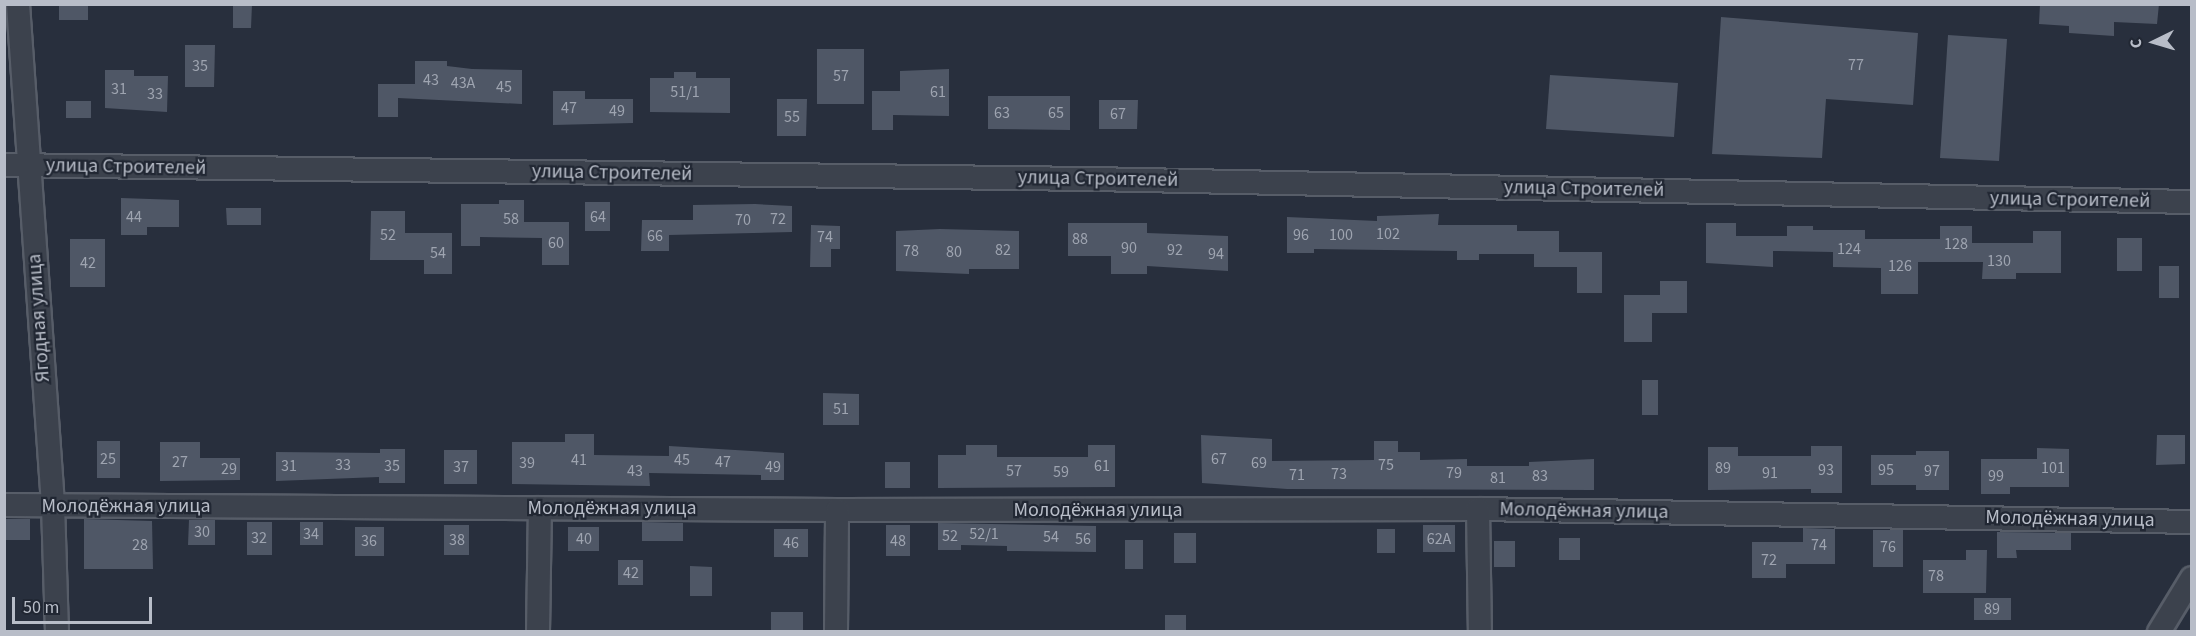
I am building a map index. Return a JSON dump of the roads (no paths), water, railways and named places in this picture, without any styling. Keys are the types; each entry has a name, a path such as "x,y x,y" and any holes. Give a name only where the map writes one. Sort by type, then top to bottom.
{"street":[{"name":"Ягодная улица","path":"18,4 53,505 57,632"},
{"name":"улица Строителей","path":"4,165 1092,179 2192,202"},
{"name":"Молодёжная улица","path":"4,505 837,510 1478,509 2192,522"},
{"path":"538,632 540,508"},
{"path":"1478,509 1480,632"},
{"path":"836,632 837,510"},
{"path":"2159,632 2192,578"}]}
